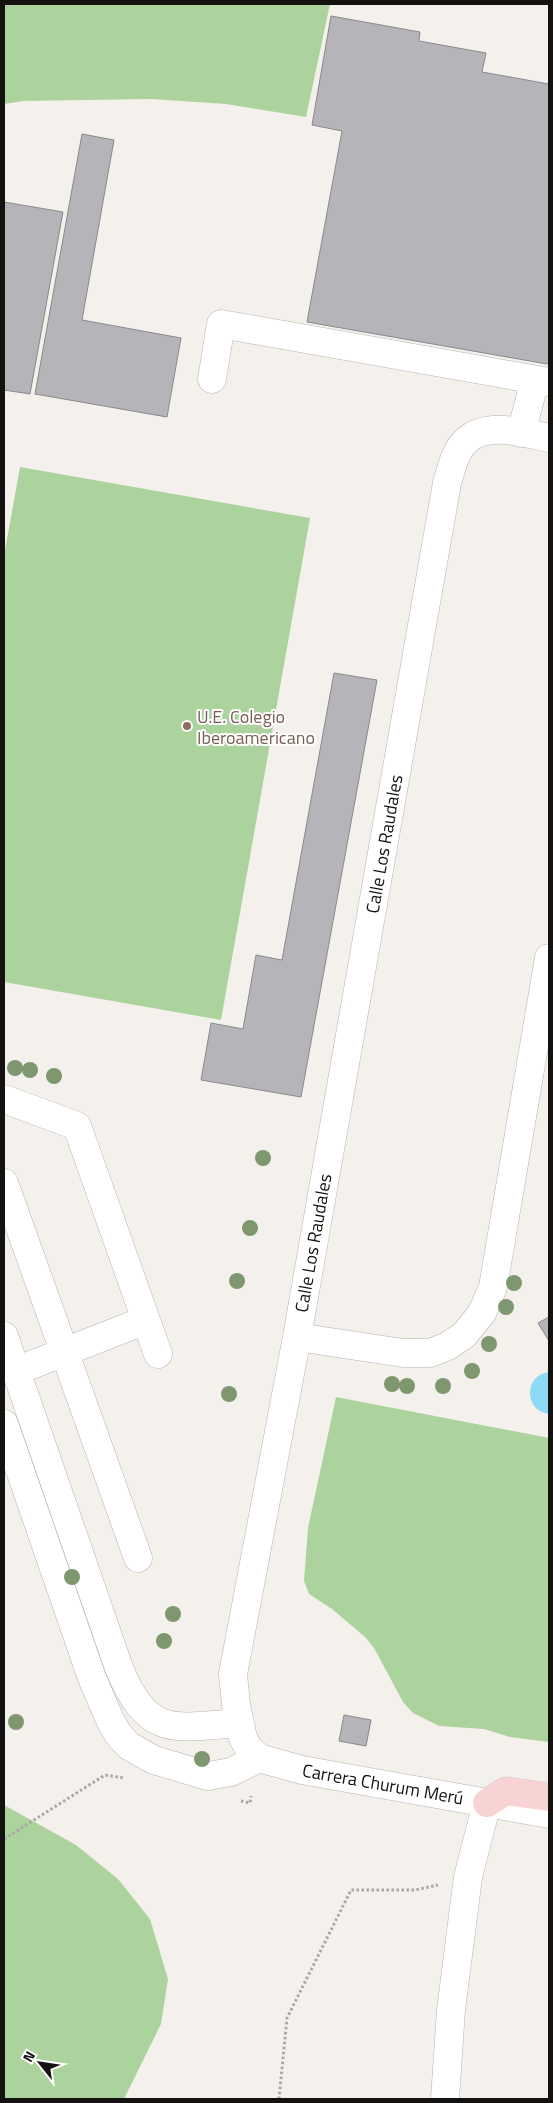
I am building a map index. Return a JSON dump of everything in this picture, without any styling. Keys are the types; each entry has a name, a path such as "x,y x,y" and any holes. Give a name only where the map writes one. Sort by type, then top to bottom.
{"main road":[{"path":"487,1803 506,1791 549,1797"}],"street":[{"path":"212,379 221,324 542,381 521,432"},
{"name":"Calle Los Raudales","path":"239,1722 233,1674 297,1336 447,483 455,459 466,441 482,432 499,430 521,432 549,438"},
{"name":"Calle Los Raudales","path":"297,1336 403,1353 430,1353 448,1346 464,1335 482,1313 493,1287 538,1085 549,958"},
{"path":"4,1100 77,1126 158,1354"},
{"path":"4,1183 138,1558"},
{"path":"16,1370 146,1320"},
{"path":"4,1336 119,1668 135,1702 152,1717 174,1726 239,1722 249,1749 259,1758 231,1772 208,1776 154,1760 129,1746 118,1734 92,1678 4,1424"},
{"name":"Carrera Churum Merú","path":"259,1758 302,1770 549,1814"},
{"path":"445,2099 451,2010 468,1877 487,1803"}],"path":[{"path":"240,1801 250,1802 259,1758"},
{"path":"4,1839 105,1775 134,1780"},
{"path":"279,2099 287,2018 351,1890 415,1890 468,1877"}],"green space":[{"path":"4,4 330,4 306,117 226,104 151,99 23,101 4,104"},
{"path":"20,467 310,518 221,1020 4,982 4,556"},
{"path":"336,1397 549,1438 549,1742 510,1737 484,1729 439,1726 413,1713 403,1702 374,1648 365,1637 332,1609 309,1594 304,1581 308,1528"},
{"path":"4,1805 76,1845 118,1879 150,1919 168,1979 161,2024 124,2099 4,2099"}],"water":[{"path":"549,1372 549,1414 535,1406 531,1400 530,1393 535,1379"}],"building":[{"path":"331,16 420,32 419,41 486,53 482,72 549,84 549,363 307,322 342,131 312,125"},
{"path":"82,134 114,140 82,320 181,338 167,417 35,394"},
{"path":"4,202 63,212 30,394 4,390"},
{"path":"334,673 377,680 301,1097 201,1080 211,1023 243,1029 256,955 282,960"},
{"path":"549,1317 549,1341 538,1323"},
{"path":"344,1715 371,1720 366,1746 339,1741"}],"place":[{"name":"U.E. Colegio Iberoamericano","path":"187,726"}]}
